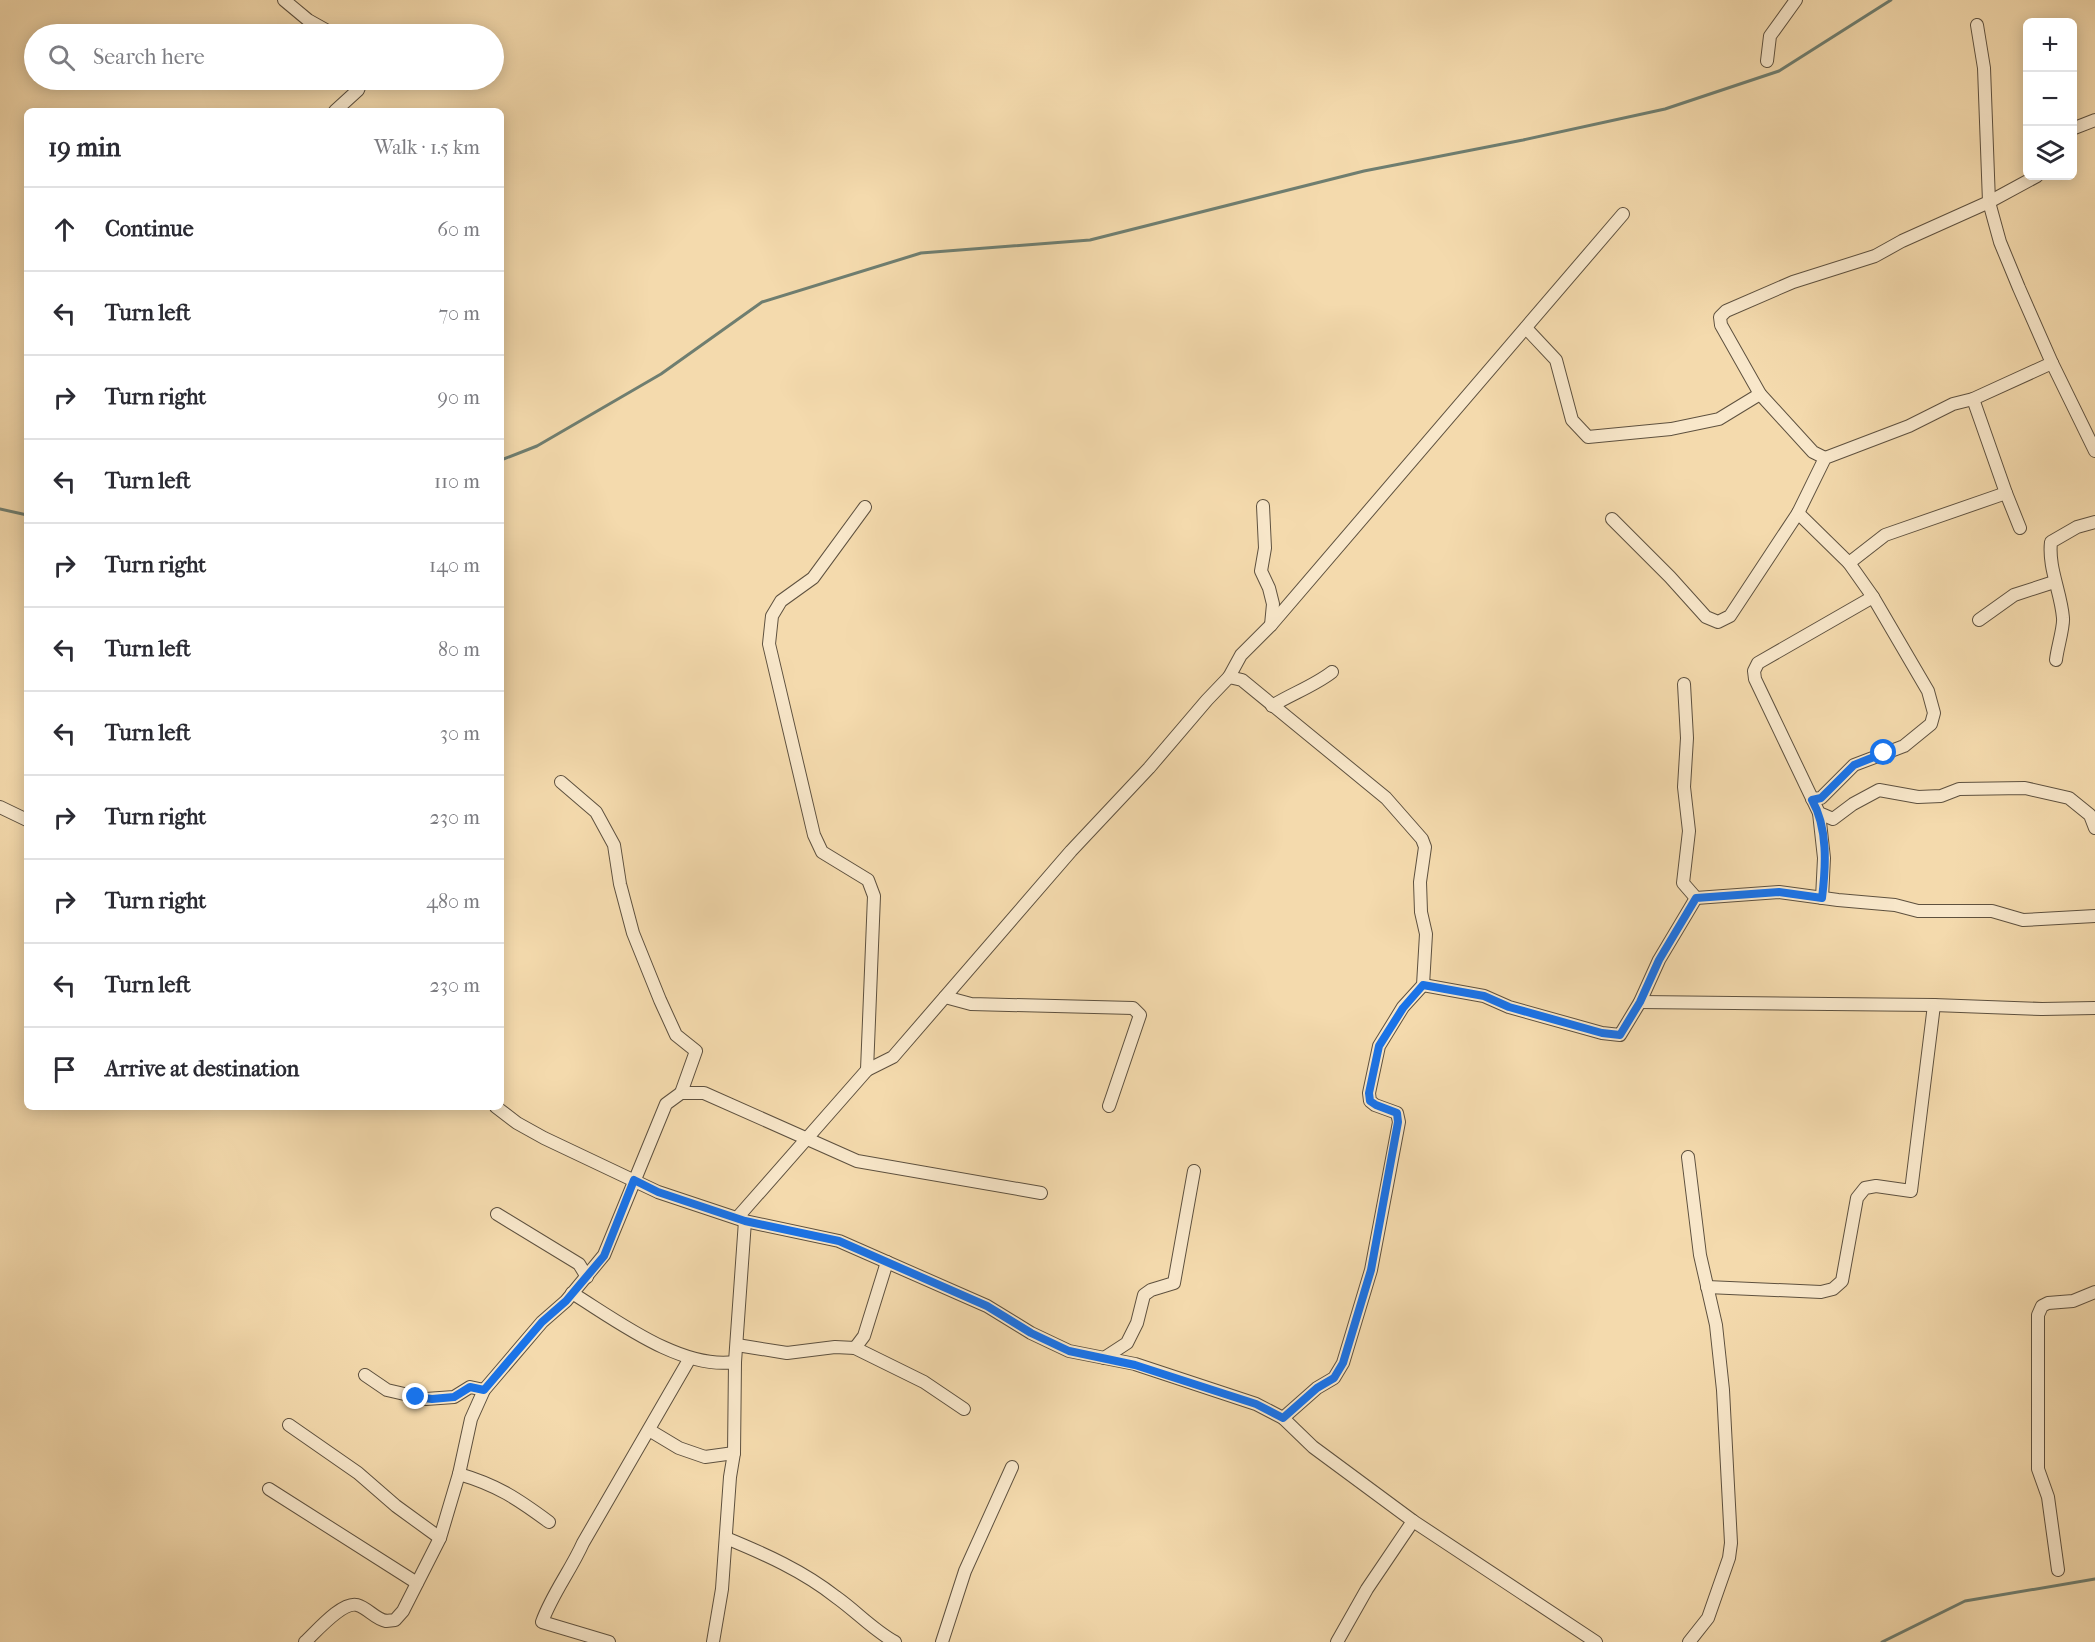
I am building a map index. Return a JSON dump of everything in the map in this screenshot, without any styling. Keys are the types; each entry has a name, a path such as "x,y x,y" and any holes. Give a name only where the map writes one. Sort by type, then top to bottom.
{"street":[{"path":"284,0 315,24"},
{"path":"1767,61 1770,36 1796,0"},
{"path":"1977,25 1984,68 1989,202 2000,242 2052,363 2095,451"},
{"path":"338,108 358,90"},
{"path":"2077,127 2095,120"},
{"path":"1825,458 1813,452 1761,394 1721,325 1720,317 1726,311 1793,282 1875,256 1902,240 1989,202 2030,180"},
{"path":"713,1642 722,1589 730,1477 734,1453 741,1219 807,1137 867,1070 893,1057 1071,851 1149,768 1229,677 1242,656 1271,626 1623,214"},
{"path":"1526,328 1556,360 1572,420 1588,437 1671,429 1719,420 1761,394"},
{"path":"1612,519 1706,617 1718,622 1730,616 1798,513 1825,458 1909,426 1953,404 1973,399 2052,363"},
{"path":"1973,399 2020,528"},
{"path":"1849,563 1885,535 2006,493"},
{"path":"1263,506 1265,548 1261,571 1273,604 1271,626"},
{"path":"865,507 813,578 782,601 772,616 769,644 814,835 822,852 868,880 874,896 867,1070"},
{"path":"1798,513 1849,563 1873,597 1928,691 1934,713 1931,724 1904,746 1854,765 1821,798 1812,800"},
{"path":"2056,660 2064,620 2054,582 2051,542 2077,527 2095,522"},
{"path":"1979,620 2014,595 2054,582"},
{"path":"1822,898 1824,858 1819,813 1755,679 1754,671 1758,663 1873,597"},
{"path":"1272,706 1332,672"},
{"path":"1229,677 1242,680 1386,798 1422,839 1425,847 1420,882 1421,912 1426,934 1423,985 1403,1008 1379,1046 1371,1084 1370,1101 1397,1113 1398,1122 1371,1270 1343,1363 1334,1378 1317,1388 1283,1418"},
{"path":"1684,684 1688,738 1684,786 1689,831 1683,883 1696,898"},
{"path":"305,1642 339,1610 348,1605 359,1605 381,1620 395,1620 403,1611 440,1538 459,1474 471,1419 484,1390 542,1322 566,1301 604,1256 666,1104 681,1093 696,1051 676,1035 633,933 620,884 614,845 596,812 561,782"},
{"path":"1819,813 1833,819 1853,804 1879,790 1918,797 1941,796 1959,789 2025,788 2069,798 2090,815 2095,828"},
{"path":"0,807 24,819"},
{"path":"1696,898 1779,892 1895,905 1918,911 1992,911 2023,920 2095,916"},
{"path":"1423,985 1484,996 1509,1007 1602,1033 1620,1035 1640,1002 1659,960 1696,898"},
{"path":"945,997 971,1004 1133,1008 1140,1015 1109,1106"},
{"path":"1640,1002 1934,1005 2042,1010 2095,1008"},
{"path":"1707,1287 1821,1292 1833,1289 1842,1281 1857,1198 1865,1188 1876,1186 1911,1191 1934,1005"},
{"path":"681,1093 704,1093 857,1161 1041,1193"},
{"path":"501,1110 544,1138 658,1192 741,1219 839,1241 987,1306 1031,1333 1069,1351 1135,1365 1256,1404 1283,1418 1313,1447 1413,1521 1596,1642"},
{"path":"1688,1157 1700,1255 1716,1325 1723,1390 1731,1543 1729,1558 1708,1618 1689,1642"},
{"path":"1104,1358 1127,1343 1137,1323 1144,1295 1151,1290 1174,1283 1194,1171"},
{"path":"497,1214 579,1264 587,1277"},
{"path":"855,1347 864,1336 887,1262"},
{"path":"2058,1570 2048,1497 2038,1469 2038,1315 2042,1306 2073,1301 2095,1292"},
{"path":"572,1293 656,1344 690,1358 735,1362"},
{"path":"738,1345 787,1353 855,1347 924,1382 963,1409"},
{"path":"609,1642 542,1622 583,1544 690,1358"},
{"path":"365,1375 387,1390 426,1399 454,1397 470,1387 484,1390"},
{"path":"289,1425 358,1473 396,1506 440,1538"},
{"path":"649,1430 680,1448 705,1457 734,1453"},
{"path":"942,1642 965,1571 1012,1467"},
{"path":"459,1474 483,1481 516,1497 549,1522"},
{"path":"269,1489 417,1583"},
{"path":"1374,1586 1413,1521"},
{"path":"1337,1642 1367,1589 1413,1521"},
{"path":"726,1538 773,1557 835,1596 884,1636 895,1642"}],"waterway":[{"path":"504,459 537,446 661,374 762,302 921,253 1090,240 1364,171 1665,109 1779,71 1891,0"},
{"path":"0,509 24,514"},
{"path":"1882,1642 1965,1601 2095,1579"}],"route":[{"path":"416,1397 432,1399 454,1397 470,1387 484,1390 497,1372 542,1322 566,1301 604,1256 634,1180 658,1192 745,1221 839,1241 987,1306 1031,1333 1069,1351 1135,1365 1256,1404 1283,1418 1317,1388 1334,1378 1343,1363 1371,1270 1398,1122 1397,1113 1370,1101 1369,1093 1379,1046 1403,1008 1423,985 1484,996 1509,1007 1602,1033 1620,1035 1640,1002 1659,960 1696,898 1779,892 1822,898 1823,835 1819,813 1812,800 1821,798 1854,765 1884,753"}]}
